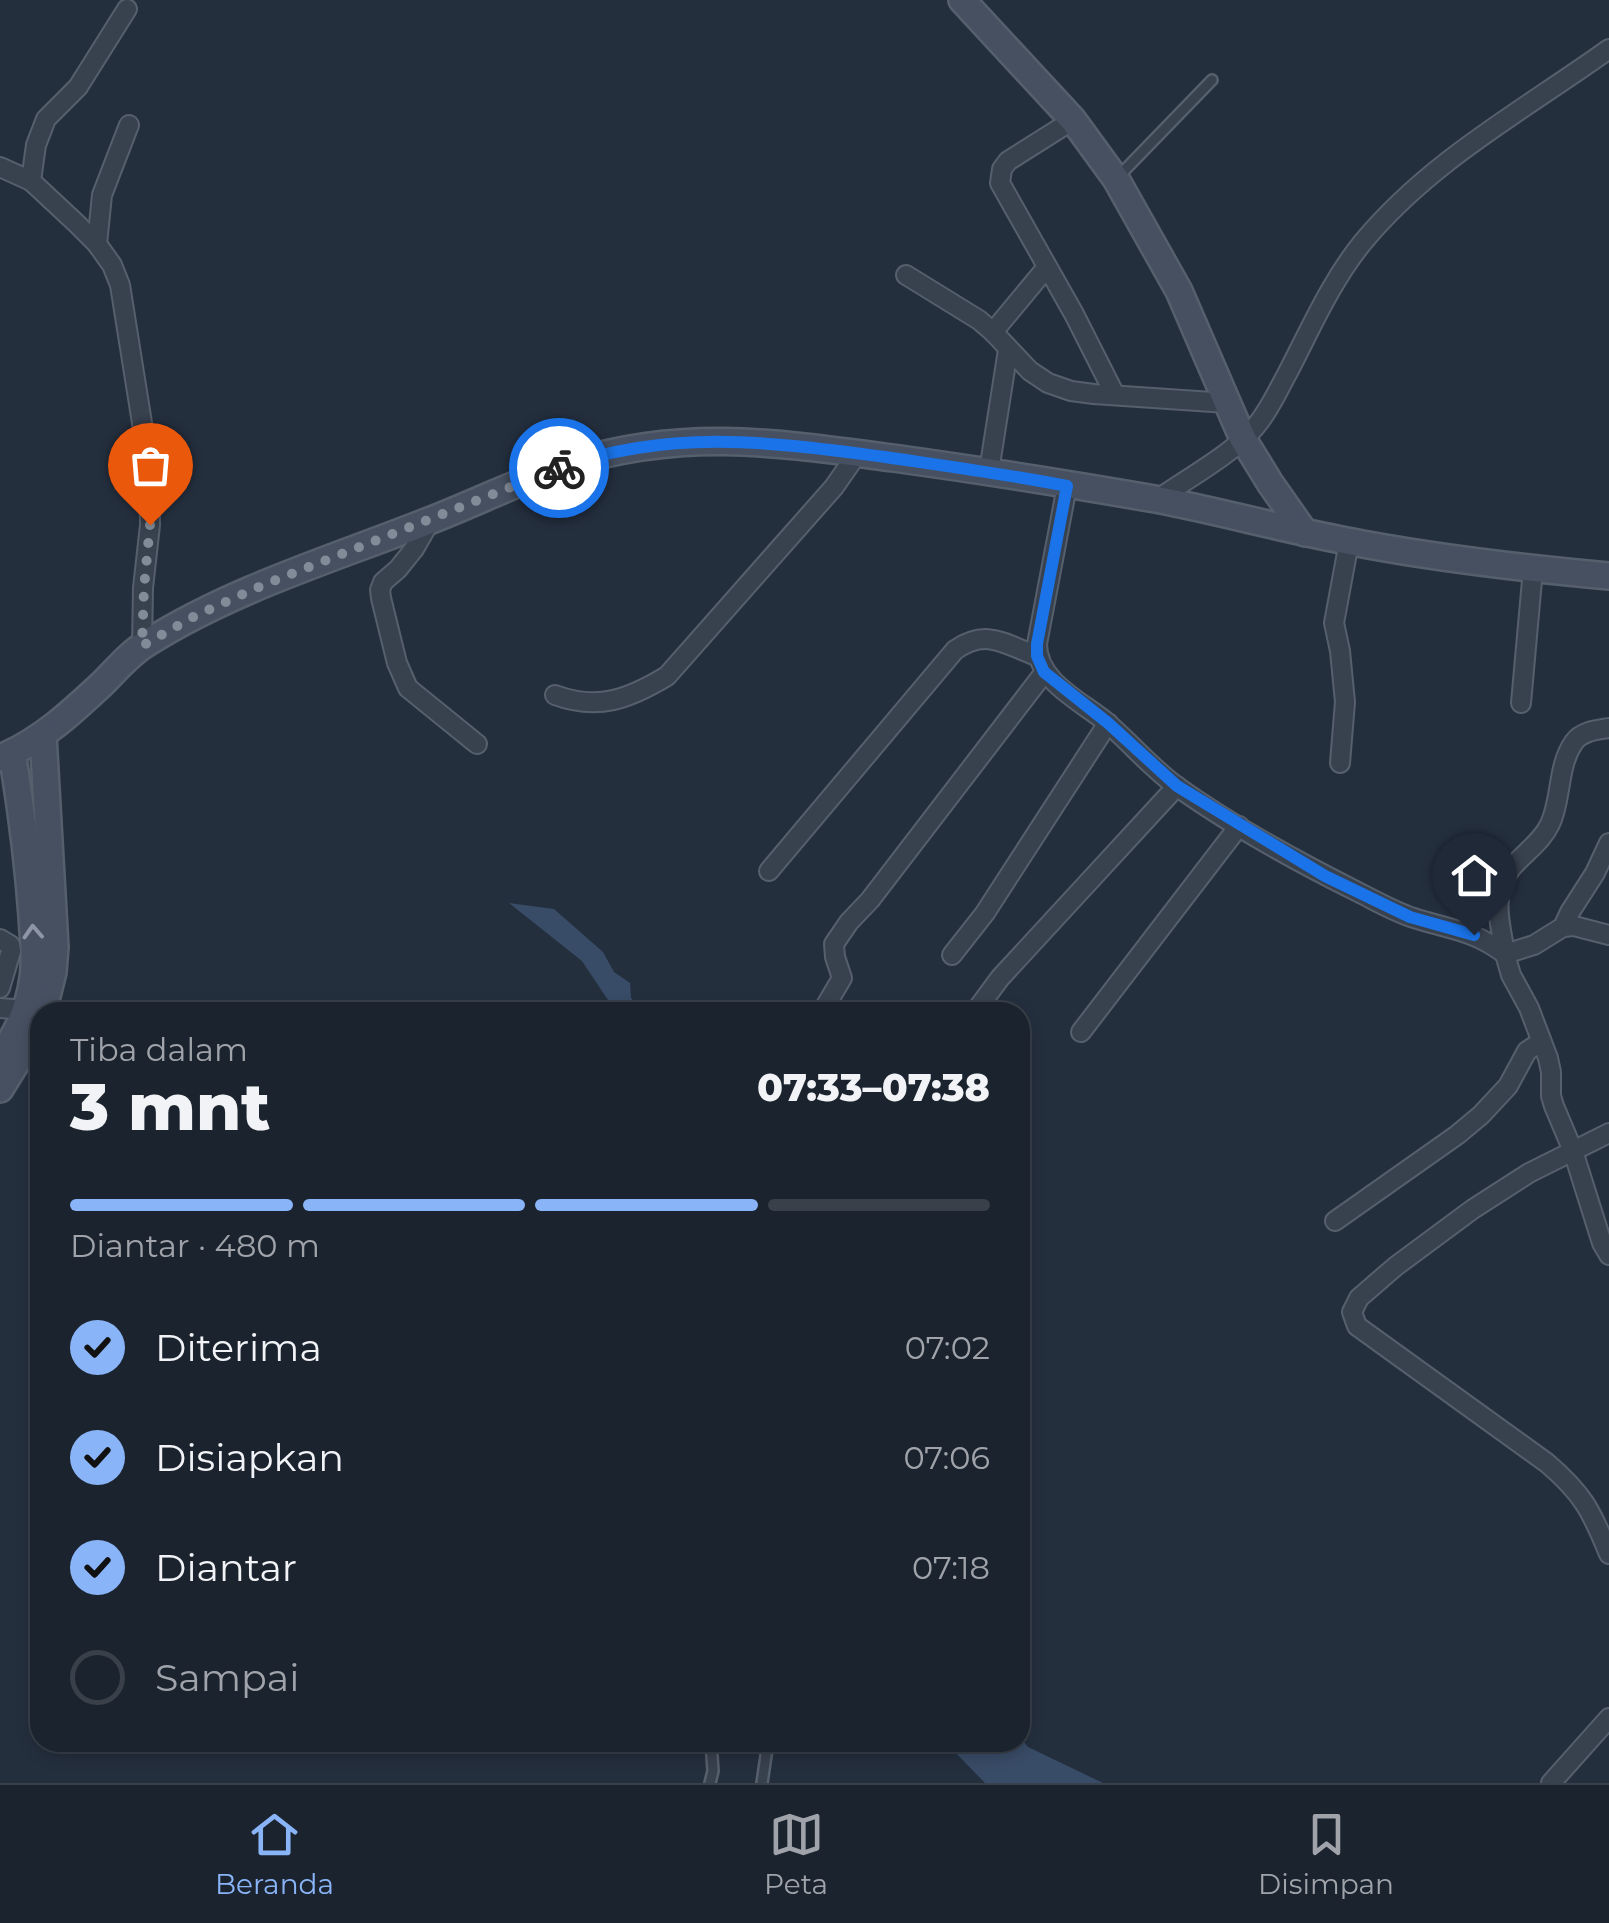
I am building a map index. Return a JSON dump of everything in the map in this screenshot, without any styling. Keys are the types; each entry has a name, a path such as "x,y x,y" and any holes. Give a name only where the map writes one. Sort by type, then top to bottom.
{"main road":[{"path":"962,0 1073,120 1116,179 1179,291 1243,439 1306,533"},
{"path":"32,1002 34,941 23,816 6,755 44,735 142,646 195,616 528,479 618,450 696,440 768,442 988,471 1157,500 1349,542 1609,576"},
{"path":"38,1002 54,972 55,947 44,735"},
{"path":"0,1057 30,1016"},
{"path":"0,1089 30,1017"}],"street":[{"path":"31,181 36,145 46,119 78,87 127,9"},
{"path":"1157,500 1243,439 1267,412 1323,304 1361,244 1403,198 1503,119 1609,49"},
{"path":"1073,120 1008,161 999,176 1003,192 1074,314 1115,395"},
{"path":"96,244 102,195 129,125"},
{"path":"0,166 31,181 96,244 112,265 124,300 149,467 150,525 142,646"},
{"path":"994,332 1047,267"},
{"path":"906,275 994,332 1030,372 1048,383 1082,392 1228,403"},
{"path":"988,471 1008,350"},
{"path":"555,695 594,705 650,686 667,676 834,487 857,454"},
{"path":"828,1002 842,978 834,950 839,935 870,900 1040,664 1037,644 1067,486"},
{"path":"431,520 414,548 383,582 380,598 397,663 408,688 478,744"},
{"path":"1340,763 1344,702 1334,623 1349,542"},
{"path":"1521,703 1533,569"},
{"path":"769,871 955,650 985,637 1040,664 1177,786 1240,826 1325,876 1410,917 1487,940 1506,954"},
{"path":"952,955 985,913 1108,723"},
{"path":"1609,728 1590,731 1574,742 1560,778 1554,815 1542,838 1509,870 1502,883 1499,910 1511,975 1541,1042 1551,1072 1554,1106 1609,1255"},
{"path":"982,1002 1177,786"},
{"path":"1081,1032 1240,826"},
{"path":"1564,927 1609,843"},
{"path":"1506,954 1534,945 1564,927 1609,936"},
{"path":"0,939 10,945 11,951 0,988"},
{"path":"1335,1221 1482,1115 1508,1086 1527,1051 1541,1042"},
{"path":"1609,1133 1529,1172 1442,1231 1358,1298 1352,1312 1358,1326 1572,1484 1588,1506 1609,1554"},
{"path":"1550,1783 1609,1718"}],"lane":[{"path":"1116,179 1212,80"},
{"path":"710,1783 712,1752"},
{"path":"762,1783 767,1752"}],"water":[{"path":"509,903 554,909 603,952 614,972 630,983 634,1002 609,1002 582,961"},
{"path":"1030,1748 1103,1783 985,1783 955,1752 1030,1752"}],"way so far":[{"path":"150,525 142,646 261,586 559,468"}],"route":[{"path":"559,468 618,450 651,445 696,440 768,442 988,471 1067,486 1037,644 1044,672 1177,786 1240,826 1325,876 1410,917 1474,935"}]}
